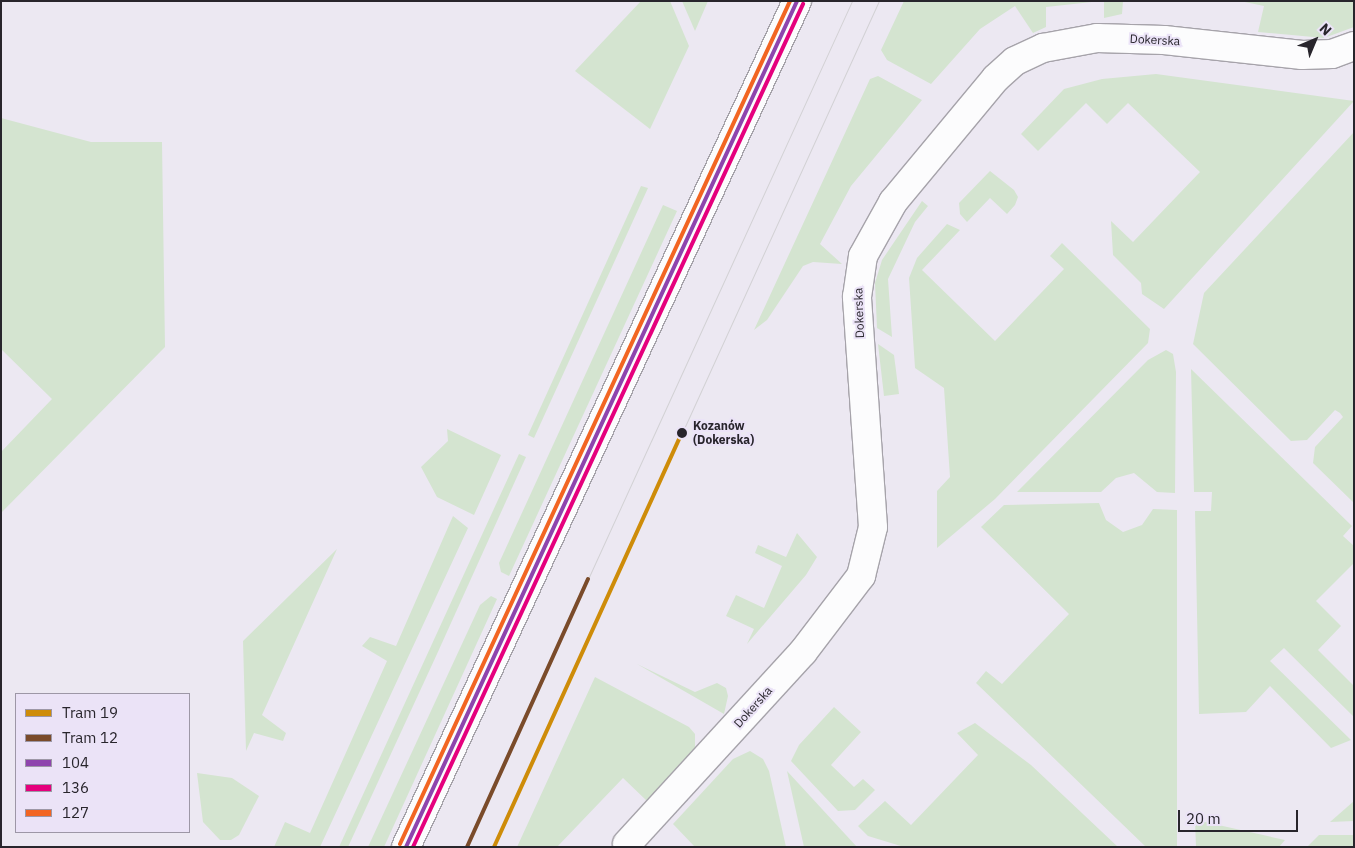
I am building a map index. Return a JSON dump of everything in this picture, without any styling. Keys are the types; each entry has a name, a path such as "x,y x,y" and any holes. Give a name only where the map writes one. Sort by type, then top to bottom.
{"street":[{"path":"406,847 797,1"},
{"name":"Dokerska","path":"627,844 803,652 861,576 873,527 857,297 863,256 894,202 996,78 1015,61 1043,48 1088,39 1164,40 1302,55 1332,54 1354,46"}],"green space":[{"path":"641,1 670,1 689,46 650,129 575,71"},
{"path":"682,1 708,1 695,31"},
{"path":"904,1 1101,1 1046,7 1046,27 1033,33 1015,6 980,29 931,84 887,60 881,50"},
{"path":"1104,1 1123,1 1122,14 1104,18"},
{"path":"1240,1 1354,1 1354,27 1324,38 1258,32 1264,6"},
{"path":"1156,74 1354,101 1164,309 1142,294 1141,283 1113,255 1111,221 1133,242 1200,172 1128,103 1107,124 1086,103 1038,151 1021,134 1064,89 1102,79"},
{"path":"878,76 922,100 851,186 820,244 842,264 813,262 803,266 767,320 754,330 870,79"},
{"path":"1,118 91,142 162,142 165,347 1,513 1,452 52,399 1,349"},
{"path":"1354,132 1354,503 1313,463 1315,447 1343,417 1340,413 1335,410 1307,440 1291,441 1193,344 1204,293"},
{"path":"990,171 1014,190 1018,197 1015,205 1007,214 990,198 967,222 960,214 959,203"},
{"path":"641,186 648,188 534,438 528,435"},
{"path":"922,201 928,206 915,222 888,279 892,337 877,328 875,283 882,260"},
{"path":"663,205 677,211 509,576 501,572 499,563"},
{"path":"947,224 960,230 922,270 995,341 1064,269 1050,256 1062,243 1150,329 1148,343 995,499 937,548 937,491 950,477 944,388 915,368 909,278 917,258"},
{"path":"878,344 894,355 899,394 884,396"},
{"path":"1166,350 1173,354 1176,372 1175,493 1157,492 1134,473 1116,478 1101,492 1017,492 1148,360"},
{"path":"1191,369 1352,526 1343,536 1354,546 1354,563 1316,601 1341,626 1318,650 1354,686 1354,717 1284,648 1270,661 1351,740 1331,748 1270,686 1246,712 1199,714 1195,511 1211,511 1212,492 1194,492"},
{"path":"447,429 501,455 474,515 437,497 421,467 448,441"},
{"path":"519,454 526,457 437,654 348,847 339,847"},
{"path":"1099,503 1106,520 1123,532 1142,525 1153,509 1177,510 1177,847 1146,847 976,683 986,671 1002,684 1069,614 981,527 1004,505"},
{"path":"453,516 468,528 320,847 274,847 285,822 310,833 387,661 362,646 370,637 396,646"},
{"path":"797,533 817,557 806,575 747,644 754,629 726,616 736,595 764,608 782,566 755,553 758,545 786,557"},
{"path":"337,549 262,715 286,733 283,741 254,733 246,751 243,641"},
{"path":"491,596 497,599 384,847 368,847 480,605"},
{"path":"637,664 695,692 717,683 726,688 728,696 724,714"},
{"path":"595,677 689,727 695,734 695,748 647,801 623,778 557,847 517,847"},
{"path":"834,707 861,732 831,765 854,787 863,779 875,790 855,810 838,811 791,761 799,745"},
{"path":"975,723 1031,765 1118,847 904,847 868,836 858,826 885,801 911,825 978,755 957,733"},
{"path":"750,751 763,759 769,771 786,847 695,847 673,824 733,759"},
{"path":"787,771 857,847 804,847"},
{"path":"197,773 232,778 259,796 239,835 231,840 220,840 203,822"},
{"path":"1354,801 1354,821 1330,822"},
{"path":"1195,820 1285,840 1279,847 1196,847"},
{"path":"1319,835 1354,835 1354,847 1307,847"}],"tram line":[{"path":"588,579 852,1"},
{"path":"682,433 879,1"},
{"name":"19","path":"494,847 682,433"},
{"name":"12","path":"467,847 588,579"}],"transit line":[{"name":"127","path":"400,844 790,1"},
{"name":"104","path":"406,847 797,1"},
{"name":"136","path":"413,847 803,4"}],"place":[{"name":"Kozanów (Dokerska)","path":"682,433"}]}
